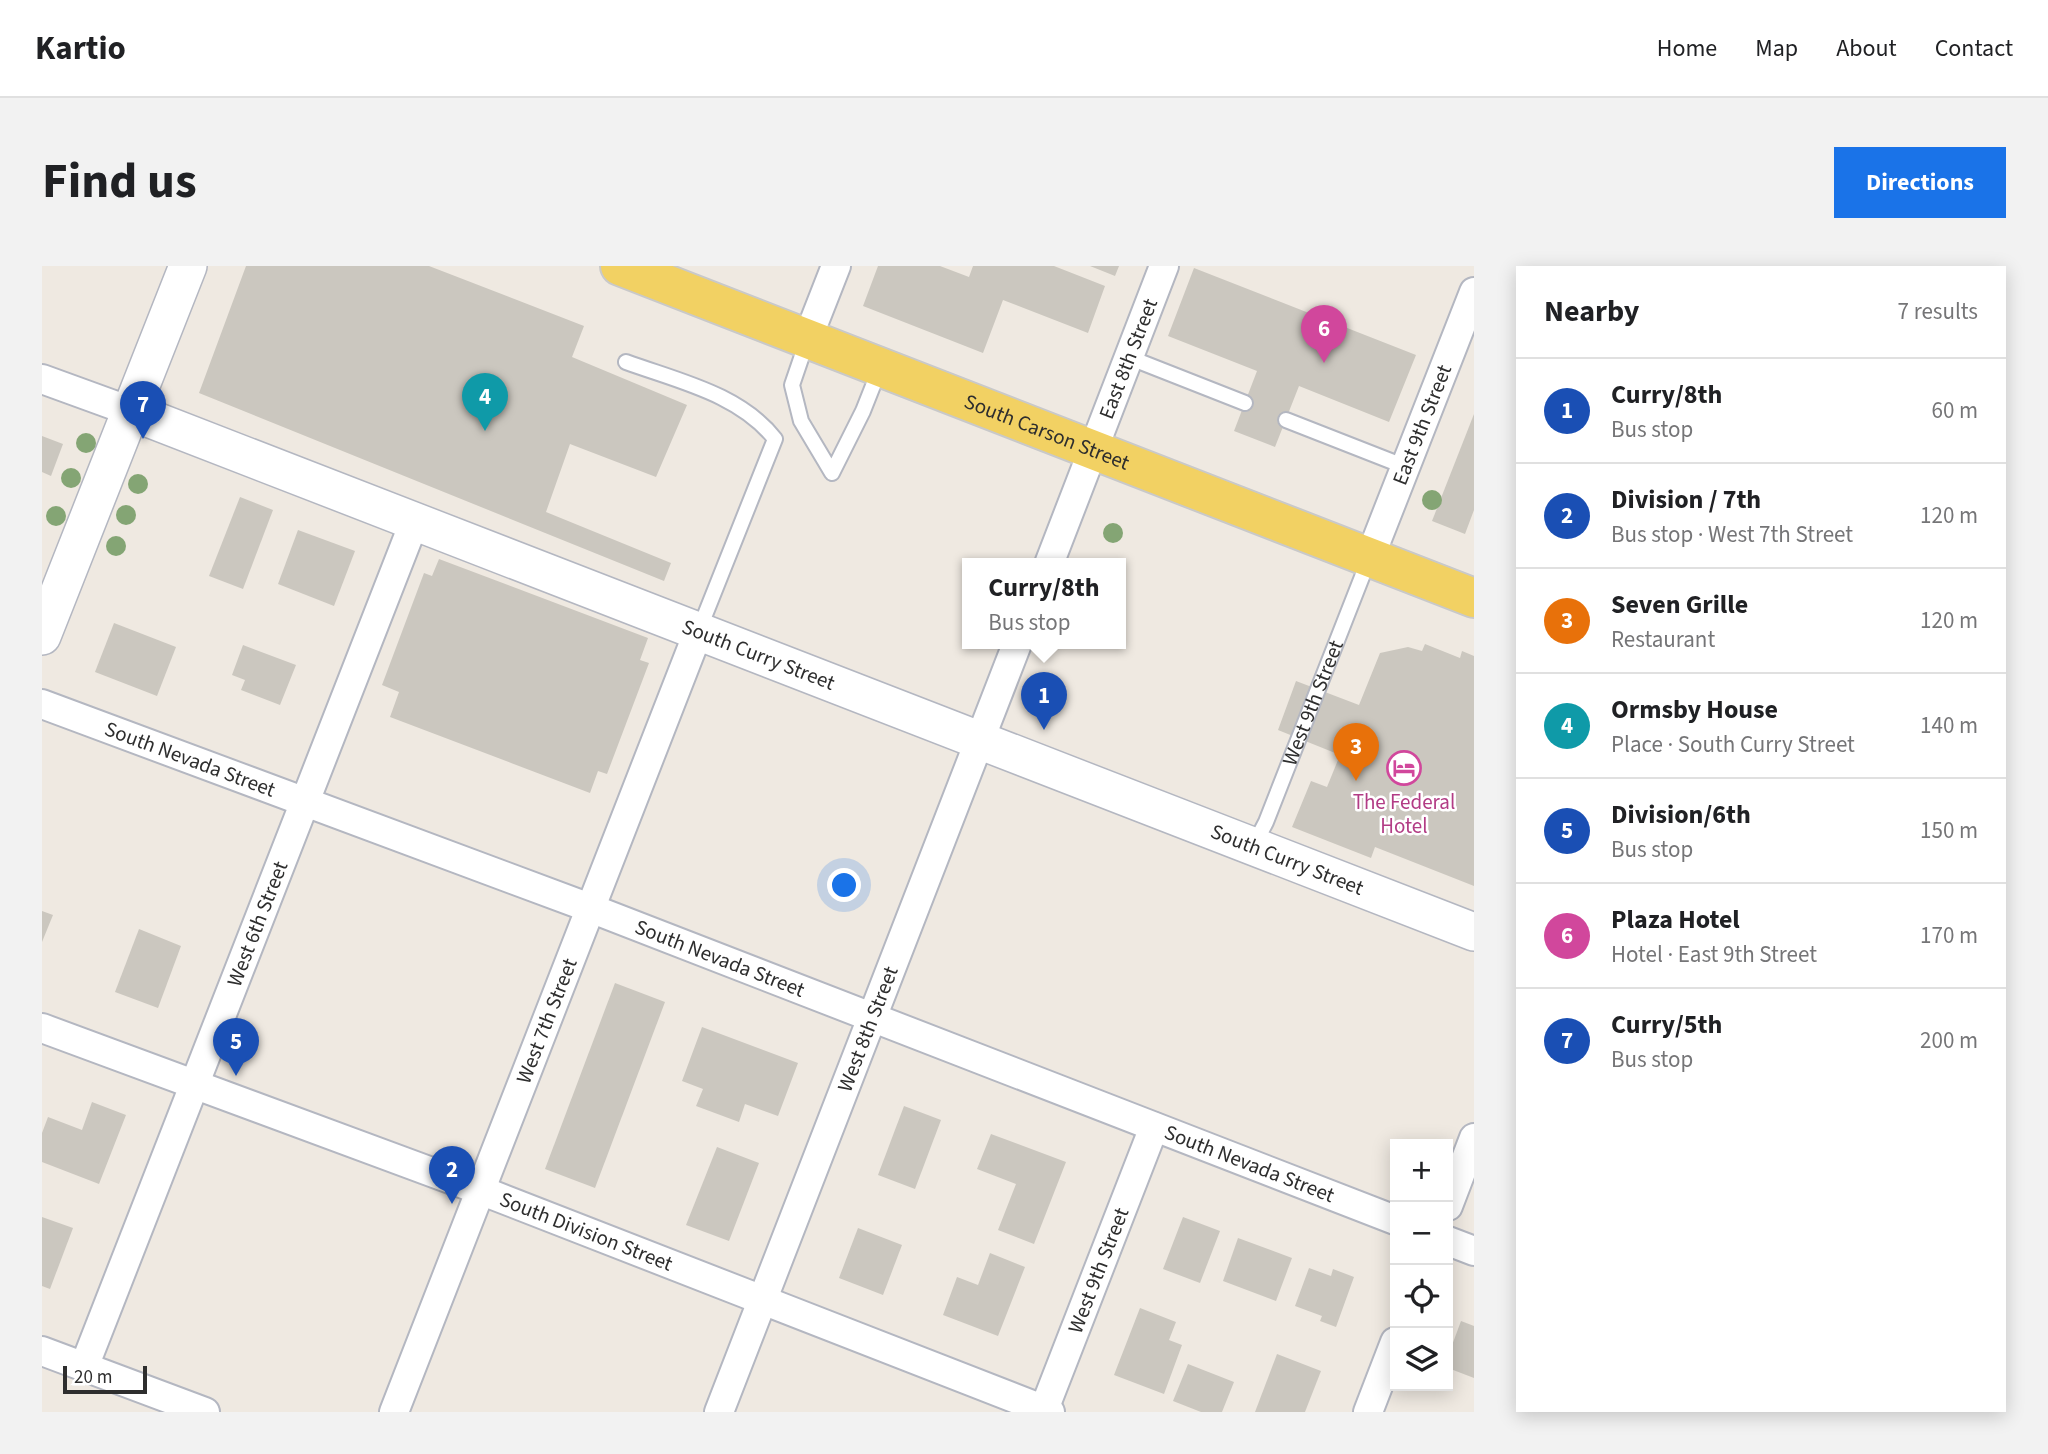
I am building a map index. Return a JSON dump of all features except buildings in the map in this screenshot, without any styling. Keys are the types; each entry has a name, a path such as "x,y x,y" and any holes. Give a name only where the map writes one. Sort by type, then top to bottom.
{"main road":[{"name":"South Carson Street","path":"620,266 1474,598"}],"street":[{"path":"42,636 188,266"},
{"path":"807,340 836,266"},
{"name":"East 8th Street","path":"1093,450 1164,266"},
{"name":"East 9th Street","path":"1370,557 1474,292"},
{"name":"South Curry Street","path":"42,379 415,520 1474,932"},
{"path":"1051,558 1093,450"},
{"name":"West 6th Street","path":"84,1367 415,520"},
{"name":"West 7th Street","path":"394,1412 699,630"},
{"name":"West 8th Street","path":"719,1412 1015,649"},
{"name":"South Nevada Street","path":"42,704 590,908 1390,1218"},
{"name":"South Division Street","path":"42,1028 480,1191 1046,1411"},
{"name":"West 9th Street","path":"1046,1411 1154,1127"},
{"path":"1450,1202 1474,1138"},
{"path":"1453,1243 1474,1251"},
{"path":"42,1350 205,1412"},
{"path":"1368,1412 1390,1355"}],"lane":[{"path":"807,340 792,385 801,421 832,473 863,411 880,368"},
{"path":"1128,357 1245,403"},
{"path":"626,362 724,398 762,422 775,439 699,630"},
{"path":"1286,419 1406,467"},
{"name":"West 9th Street","path":"1253,846 1266,822 1370,557"}],"place":[{"name":"Plaza Hotel","path":"1324,363"},
{"name":"Ormsby House","path":"485,431"},
{"name":"Curry/5th","path":"143,439"},
{"name":"Curry/8th","path":"1044,730"},
{"name":"The Federal Hotel","path":"1404,768"},
{"name":"Seven Grille","path":"1356,781"},
{"name":"Division/6th","path":"236,1076"},
{"name":"Division / 7th","path":"452,1204"}]}
